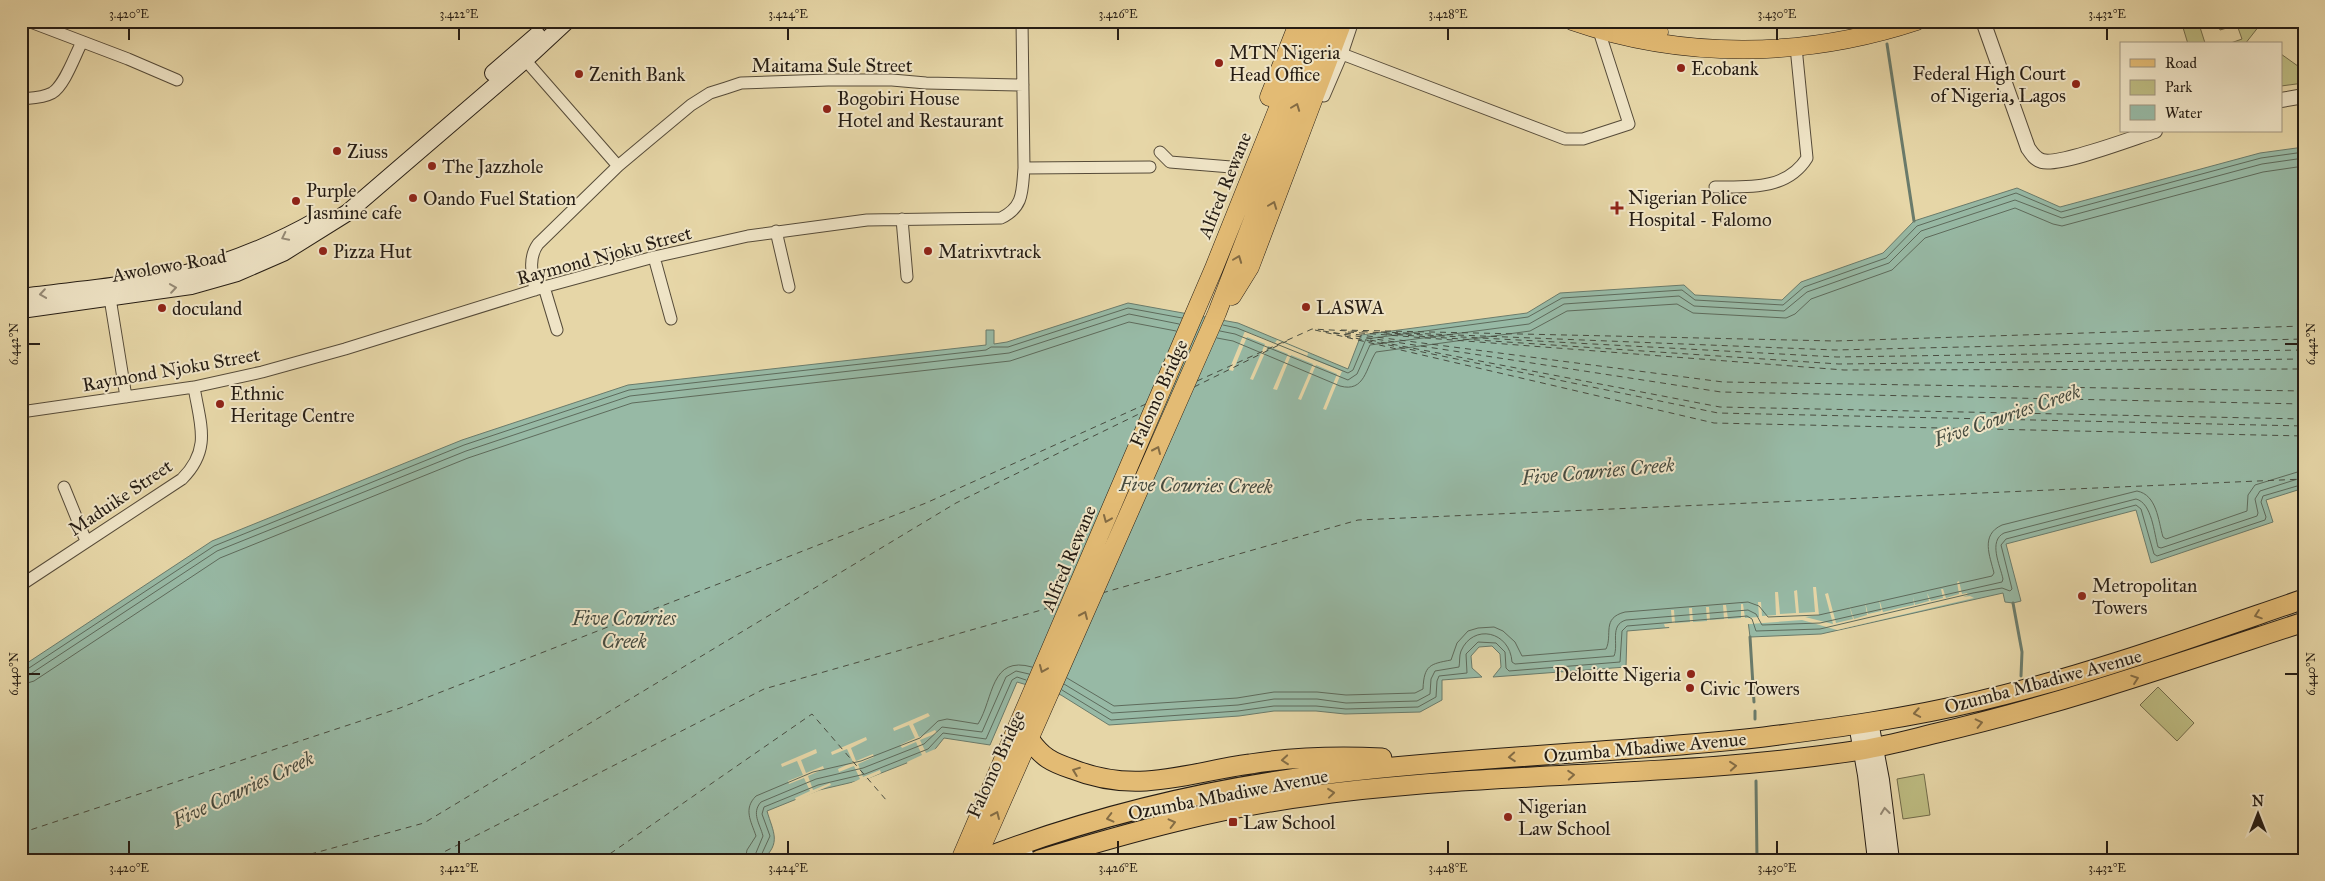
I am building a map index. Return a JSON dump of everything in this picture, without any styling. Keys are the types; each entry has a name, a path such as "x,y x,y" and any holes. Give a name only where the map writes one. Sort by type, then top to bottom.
{"highway":[{"name":"Ozumba Mbadiwe Avenue","path":"978,860 1026,848 1099,821 1219,792 1336,773 1456,761 1596,752 1754,738 1864,723 1976,702 2033,687 2154,650 2304,599"},
{"name":"Ozumba Mbadiwe Avenue","path":"1038,860 1212,813 1318,794 1380,788 1721,767 1869,749 2058,703 2304,622"},
{"path":"1030,740 1043,756 1083,774 1114,781 1153,782 1251,764 1305,758 1368,757 1456,761"},
{"path":"1076,860 1125,835"}],"main road":[{"name":"Awolowo Road","path":"521,55 554,21"},
{"name":"Awolowo Road","path":"21,310 171,276 228,260 275,242 322,217 344,202 521,55 567,21"},
{"path":"1188,328 1209,250 1299,21"},
{"name":"Alfred Rewane","path":"960,860 1188,328 1313,21"},
{"path":"1572,21 1664,33 1741,39 1830,32 1880,21"},
{"path":"1604,24 1666,46 1753,50 1796,48 1874,34 1917,21"},
{"name":"Falomo Bridge","path":"978,860 1341,23"},
{"name":"Awolowo Road","path":"21,297 109,291"},
{"path":"1864,723 1891,860"},
{"path":"1869,749 1876,860"},
{"path":"1026,848 1038,860"}],"street":[{"path":"28,21 177,80"},
{"name":"Raymond Njoku Street","path":"21,412 194,387 262,372 654,257 776,231 867,220 1001,218 1015,209 1020,199 1024,168 1022,21"},
{"path":"1272,69 1291,21"},
{"path":"1983,21 2028,148 2033,157 2042,161 2062,160 2152,132"},
{"path":"1324,96 1342,54 1341,23"},
{"path":"1342,54 1566,139 1574,140 1629,124 1604,24"},
{"path":"21,99 46,95 60,86 82,42"},
{"path":"1715,188 1760,186 1783,181 1797,172 1807,158 1796,48"},
{"path":"521,55 618,166"},
{"name":"Maitama Sule Street","path":"557,330 531,267 532,252 544,237 618,166 691,105 710,93 741,83 892,80 926,83 1023,85"},
{"path":"2282,100 2304,96"},
{"path":"1160,152 1170,162 1231,167"},
{"path":"1024,168 1150,167"},
{"path":"902,219 907,277"},
{"path":"776,231 789,287"},
{"path":"654,257 672,319"},
{"path":"109,291 126,396"},
{"name":"Maduike Street","path":"21,584 182,479 193,468 202,445 194,387"},
{"path":"64,487 86,540"}],"green space":[{"path":"2181,21 2198,21 2205,42 2187,42"},
{"path":"2217,21 2263,21 2247,42 2234,42 2242,39 2237,25 2220,30"},
{"path":"2282,55 2302,69 2304,83 2282,86"},
{"path":"2158,687 2194,723 2177,741 2140,705"},
{"path":"1924,774 1930,815 1903,819 1897,779"}],"water":[{"name":"Five Cowries Creek","path":"2304,147 2304,488 2266,500 2273,522 2151,563 2136,510 2006,544 2021,601 2005,602 2003,593 1821,634 1750,637 1748,621 1627,631 1626,667 1493,677 1501,667 1500,654 1492,646 1479,647 1471,656 1472,668 1482,677 1442,680 1442,700 1420,712 1345,714 1316,711 1274,711 1239,716 1109,725 1061,695 1017,682 990,745 944,738 932,753 866,779 819,790 767,811 773,831 774,843 762,860 21,860 21,667 212,541 462,440 628,385 986,345 986,330 994,330 994,344 1007,342 1128,303 1238,323 1348,369 1361,335 1527,313 1560,293 1684,285 1695,295 1782,300 1801,282 1883,253 1914,221 2017,188 2060,207 2260,153"}],"pier":[{"path":"1245,331 1275,343 1277,340 1308,353 1307,357 1342,371 1326,410 1323,409 1337,374 1316,365 1301,400 1298,399 1313,364 1291,355 1277,390 1273,389 1288,354 1268,346 1253,380 1250,379 1265,344 1247,337 1233,371 1229,370"},
{"path":"1959,581 1962,594 1967,593 1968,595 1963,597 1970,596 1974,598 1837,630 1802,620 1670,630 1664,624 1672,623 1671,610 1674,610 1675,623 1690,622 1689,608 1692,608 1693,622 1707,621 1706,607 1709,607 1710,620 1724,619 1723,605 1726,605 1728,619 1741,618 1741,604 1743,604 1745,618 1759,617 1758,602 1761,602 1762,616 1776,615 1775,592 1778,592 1780,614 1796,613 1794,591 1797,590 1799,613 1815,612 1813,587 1816,587 1819,615 1805,617 1833,624 1825,594 1828,593 1836,623 1853,619 1849,605 1854,619 1867,615 1865,602 1868,614 1881,611 1879,599 1883,612 1914,605 1913,597 1915,605 1929,601 1927,593 1931,601 1943,598 1941,589 1943,589 1946,598 1959,594 1957,582"},
{"path":"928,713 930,716 913,724 919,737 935,730 937,733 920,740 926,753 940,747 935,753 908,765 907,762 922,755 916,742 902,748 900,745 915,738 909,725 894,731 893,728"},
{"path":"866,737 867,740 851,748 856,761 873,754 874,757 858,764 863,777 880,770 881,773 861,782 845,786 860,779 854,766 839,772 838,769 853,762 847,749 832,755 831,752"},
{"path":"816,749 817,753 801,760 806,773 823,766 824,769 808,776 813,790 830,783 831,785 796,801 795,798 810,791 804,778 789,784 788,781 803,775 797,761 782,767 781,764"}],"waterway":[{"path":"1887,44 1914,221"},
{"path":"2013,603 2022,652 2021,676"},
{"path":"1750,637 1754,702"},
{"path":"1755,711 1755,719"},
{"path":"1756,781 1757,860"}],"ferry route":[{"path":"1341,330 1835,341 2304,326"},
{"path":"1197,381 1312,329 1837,357 2304,350"},
{"path":"1315,330 1714,423 2304,436"},
{"path":"1323,331 1721,392 2304,404"},
{"path":"1348,332 1844,370 2304,369"},
{"path":"1381,332 1835,350 2304,339"},
{"path":"1333,333 1346,335"},
{"path":"1345,333 1723,382 2304,391"},
{"path":"1386,334 1839,364 2304,359"},
{"path":"1345,336 1718,413 2304,426"},
{"path":"1370,340 1720,407 2304,419"},
{"path":"1194,387 1287,341"},
{"path":"21,833 400,708 926,503 1146,404"},
{"path":"289,860 424,823 956,503 1143,412"},
{"path":"1102,593 1358,520 2304,479"},
{"path":"425,860 764,689 1059,605"},
{"path":"601,860 812,714 887,801"}],"place":[{"name":"MTN Nigeria Head Office","path":"1219,63"},
{"name":"Ecobank","path":"1681,68"},
{"name":"Zenith Bank","path":"579,74"},
{"name":"Federal High Court of Nigeria, Lagos","path":"2076,84"},
{"name":"Bogobiri House Hotel and Restaurant","path":"827,109"},
{"name":"Ziuss","path":"337,151"},
{"name":"The Jazzhole","path":"432,166"},
{"name":"Oando Fuel Station","path":"413,198"},
{"name":"Purple Jasmine cafe","path":"296,201"},
{"name":"Nigerian Police Hospital - Falomo","path":"1617,208"},
{"name":"Pizza Hut","path":"323,251"},
{"name":"Matrixvtrack","path":"928,251"},
{"name":"LASWA","path":"1306,307"},
{"name":"doculand","path":"162,308"},
{"name":"Ethnic Heritage Centre","path":"220,404"},
{"name":"Metropolitan Towers","path":"2082,596"},
{"name":"Deloitte Nigeria","path":"1691,674"},
{"name":"Civic Towers","path":"1690,688"},
{"name":"Nigerian Law School","path":"1508,817"},
{"name":"Law School","path":"1233,822"}]}
